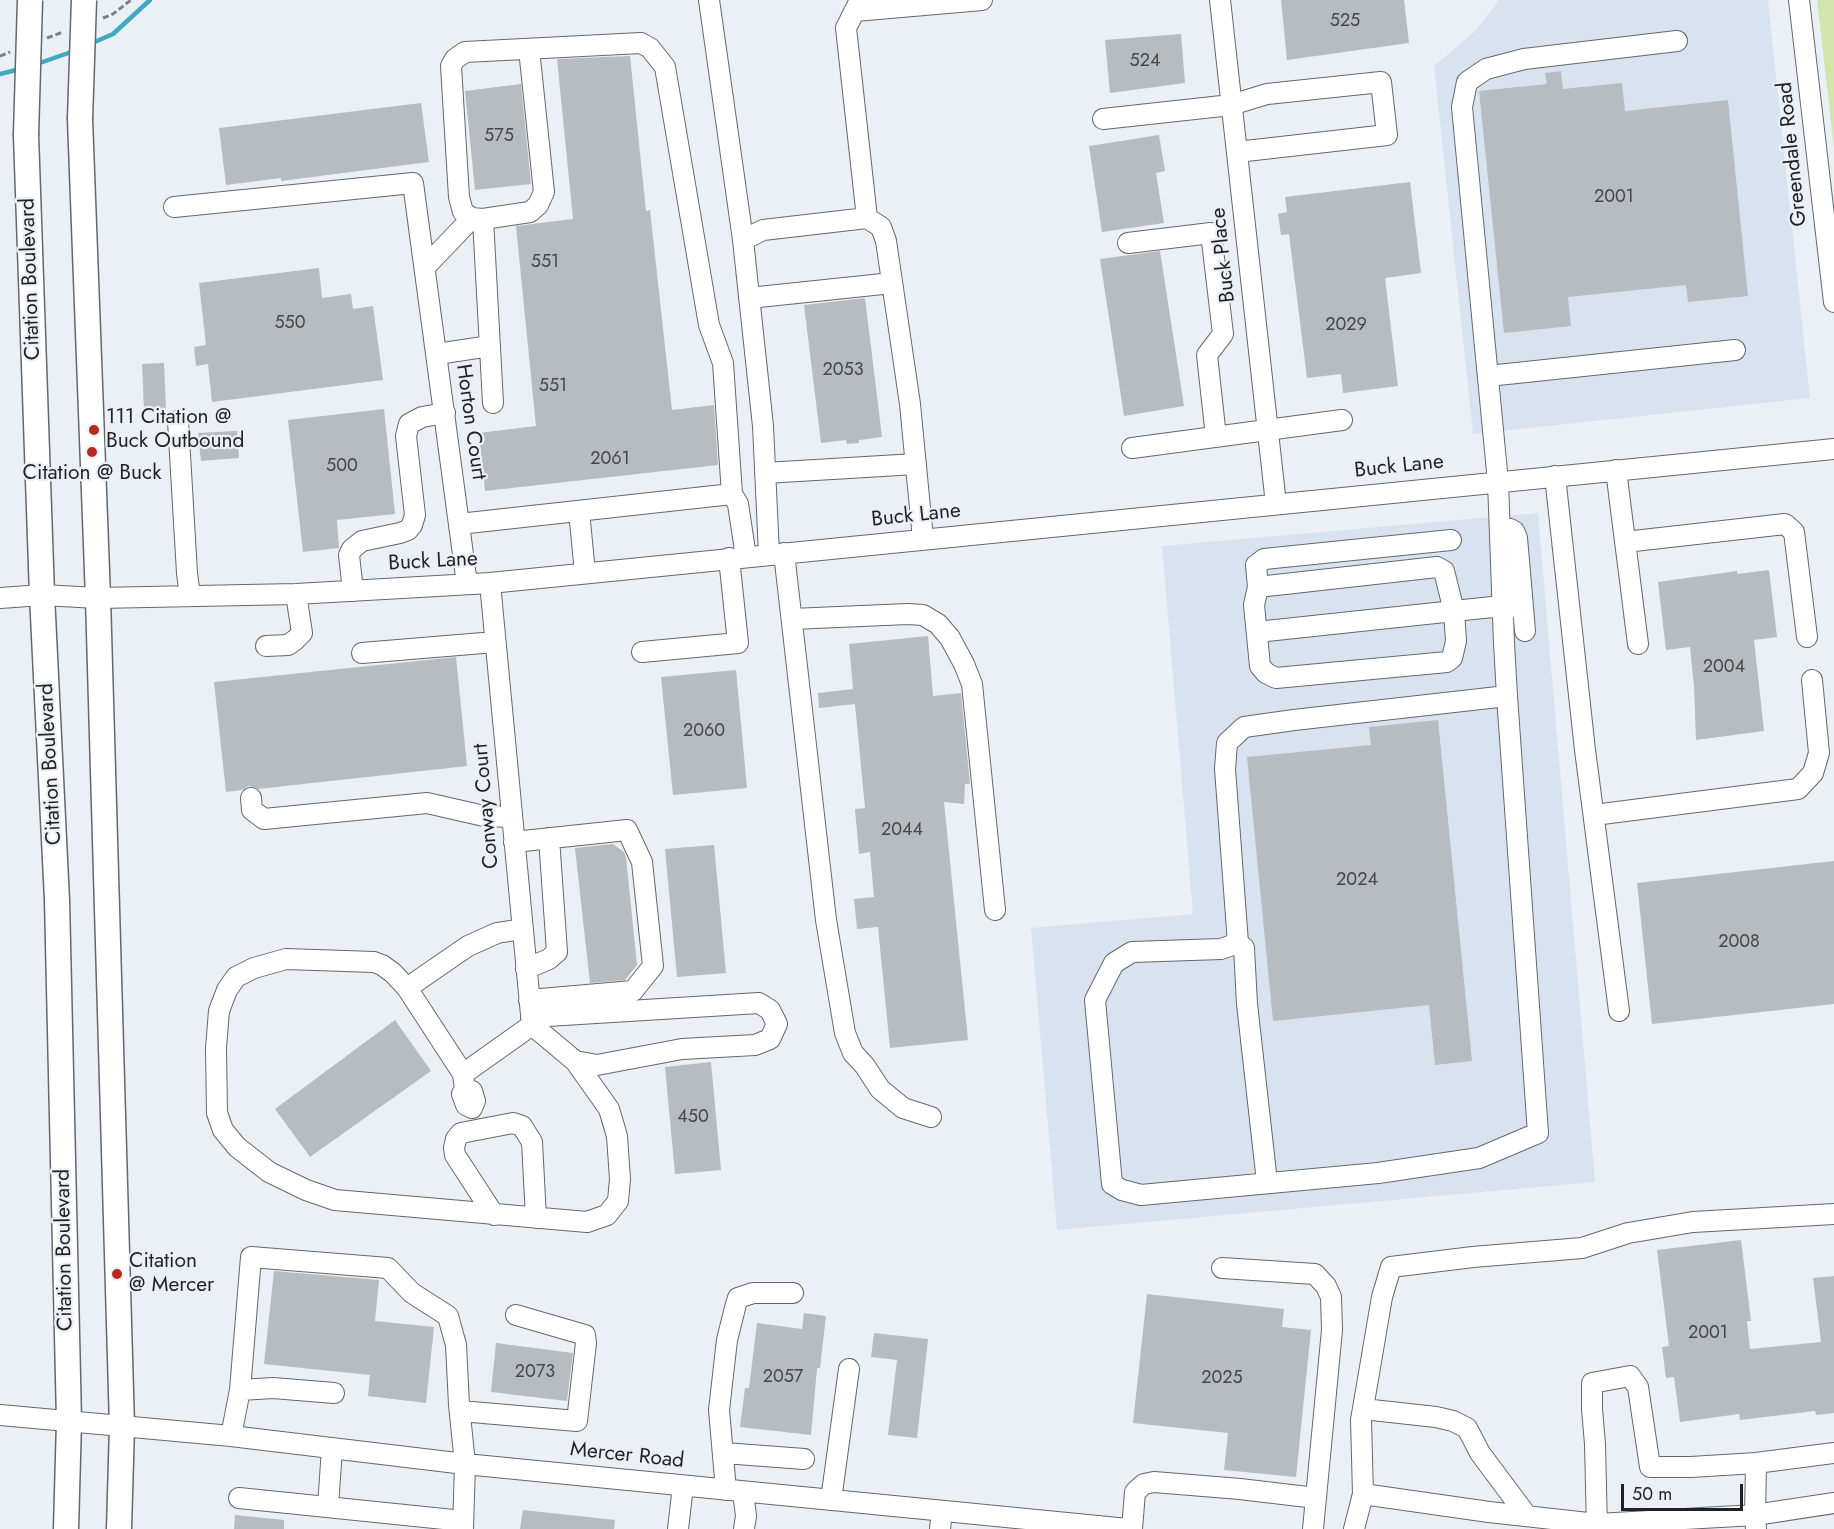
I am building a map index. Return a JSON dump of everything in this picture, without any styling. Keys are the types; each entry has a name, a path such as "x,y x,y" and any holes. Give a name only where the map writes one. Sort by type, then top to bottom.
{"main road":[{"name":"Citation Boulevard","path":"30,0 26,135 42,596 57,900 69,1421 66,1529"},
{"path":"84,0 80,119 98,598 122,1426 119,1529"}],"street":[{"path":"709,0 743,240 763,426 765,473 777,554 792,619 826,920 845,1033 853,1053 865,1066 880,1089 903,1108 932,1117"},
{"path":"867,218 846,28 858,5 982,0"},
{"name":"Buck Place","path":"1220,0 1276,504"},
{"name":"Greendale Road","path":"1799,0 1834,302"},
{"path":"1238,943 1221,949 1132,952 1114,963 1095,1000 1112,1184 1122,1190 1141,1195 1378,1173 1479,1158 1538,1133 1502,606 1498,482 1462,107 1467,82 1486,69 1524,59 1677,41"},
{"path":"529,49 544,192 538,205 530,212 477,219 463,212 459,197 451,66 455,59 465,52 640,43 650,48 665,67 709,325 723,363 732,494 738,504 738,643 642,652"},
{"path":"1103,119 1232,105 1267,94 1381,82 1387,135 1237,152"},
{"name":"Horton Court","path":"174,207 413,183 468,584"},
{"path":"743,240 763,230 867,218 881,228 886,241 910,404 923,539"},
{"path":"425,267 477,219"},
{"path":"477,219 490,346 493,403"},
{"path":"1128,243 1210,233 1223,334 1208,355 1216,437"},
{"path":"749,298 892,283"},
{"path":"1223,334 1256,333"},
{"path":"437,354 490,346"},
{"path":"1488,376 1735,350"},
{"path":"353,591 350,555 352,549 362,541 400,533 408,530 412,525 415,515 406,436 409,424 422,417 445,414"},
{"path":"1132,448 1342,420"},
{"path":"178,421 190,596"},
{"name":"Buck Lane","path":"0,598 296,594 490,583 1834,448"},
{"path":"765,473 916,464"},
{"path":"1616,470 1638,644"},
{"path":"1555,476 1585,750 1618,1011"},
{"path":"459,524 732,494"},
{"path":"579,511 585,573"},
{"path":"1625,542 1785,524 1794,532 1807,637"},
{"path":"1500,528 1514,531 1517,538 1525,631"},
{"path":"1258,587 1437,567 1444,571 1454,612 1456,641 1452,658 1446,662 1276,678 1266,674 1260,666 1254,605 1258,587 1256,565 1264,559 1451,540"},
{"name":"Conway Court","path":"490,583 530,1014"},
{"path":"266,646 288,645 302,633 296,594"},
{"path":"1257,632 1502,606 1523,607"},
{"path":"792,619 923,615 938,624 950,638 972,684 995,910"},
{"path":"362,653 495,642"},
{"path":"1594,815 1798,789 1814,773 1819,753 1812,680"},
{"path":"1267,1182 1247,1004 1244,948 1238,943 1226,769 1227,743 1244,728 1294,720 1508,696"},
{"path":"251,798 252,810 264,819 427,803 484,816 512,817"},
{"path":"478,1130 472,1108 466,1105 462,1094 464,1082 530,1014 633,990 653,966 642,862 627,830 514,842"},
{"path":"526,969 549,959 557,952 549,838"},
{"path":"408,988 468,946 497,933 522,929"},
{"path":"464,1082 408,988 393,973 374,962 286,959 254,968 236,977 227,990 219,1011 216,1048 217,1113 223,1130 237,1147 269,1172 306,1190 335,1200 587,1222 607,1215 618,1201 620,1179 617,1136 609,1109 575,1061 530,1014"},
{"path":"530,1014 759,1003 770,1010 777,1024 770,1039 755,1045 682,1049 597,1065 575,1061"},
{"path":"494,1215 463,1169 455,1155 454,1148 461,1133 513,1124 522,1126 532,1142 536,1218"},
{"path":"1353,1529 1363,1494 1361,1420 1382,1298 1391,1267 1473,1257 1582,1248 1628,1233 1693,1222 1834,1214"},
{"path":"231,1436 240,1390 251,1257 388,1268 412,1293 448,1316 456,1346 465,1464 463,1525 238,1498"},
{"path":"1222,1268 1315,1274 1326,1286 1331,1297 1332,1330 1313,1529"},
{"path":"744,1529 746,1516 735,1491 724,1453 719,1410 727,1340 738,1298 753,1293 793,1293"},
{"path":"460,1411 577,1421 585,1335 516,1315"},
{"path":"831,1500 849,1369"},
{"path":"1597,1526 1592,1383 1630,1376 1638,1387 1650,1467 1756,1463 1834,1453"},
{"path":"240,1390 273,1388 334,1392"},
{"path":"1363,1409 1453,1420 1467,1428 1480,1453 1527,1516"},
{"name":"Mercer Road","path":"0,1415 231,1436 465,1464 831,1500 941,1520 1130,1529"},
{"path":"328,1507 332,1448"},
{"path":"724,1453 804,1459"},
{"path":"1756,1463 1756,1522"},
{"path":"1130,1529 1135,1492 1144,1484 1154,1482 1316,1498"},
{"path":"678,1529 683,1486"},
{"path":"1363,1494 1597,1526 1756,1522 1834,1503"}],"shaded area":[{"path":"1499,0 1768,0 1810,398 1473,434 1434,66 1476,30"},
{"path":"1538,513 1595,1182 1057,1230 1031,928 1193,914 1162,546"}],"green space":[{"path":"1817,0 1834,0 1834,148"}],"building":[{"path":"1281,0 1404,0 1409,43 1287,60"},
{"path":"1181,34 1185,83 1110,93 1105,40"},
{"path":"630,56 646,211 650,210 672,410 714,405 718,465 485,491 479,433 536,426 516,226 573,219 557,59"},
{"path":"1561,71 1563,89 1622,83 1625,111 1728,100 1748,296 1688,302 1686,285 1568,297 1571,326 1504,333 1479,91 1547,84 1545,73"},
{"path":"521,84 531,184 475,190 465,91"},
{"path":"421,103 429,162 281,181 281,178 226,185 219,128"},
{"path":"1159,135 1165,171 1156,173 1164,223 1102,232 1089,146"},
{"path":"1410,182 1421,273 1385,278 1398,386 1343,393 1341,374 1307,378 1289,234 1281,235 1278,214 1287,212 1285,197"},
{"path":"1160,251 1184,406 1124,416 1100,259"},
{"path":"319,268 322,298 351,294 353,309 373,306 383,380 212,402 208,364 196,366 194,347 206,345 199,283"},
{"path":"865,298 882,437 859,440 859,443 847,444 846,440 821,443 804,305"},
{"path":"164,363 166,409 144,410 142,364"},
{"path":"384,409 395,514 337,520 339,548 303,552 288,420"},
{"path":"237,431 239,458 201,461 198,433"},
{"path":"1769,570 1777,637 1754,640 1764,731 1696,740 1690,647 1666,650 1658,582 1737,571 1737,574"},
{"path":"928,636 933,696 961,693 970,784 965,784 964,804 944,802 968,1040 890,1048 878,927 857,929 854,899 874,897 870,852 859,854 855,809 865,808 855,704 819,708 818,693 853,689 849,644"},
{"path":"456,657 467,766 258,789 249,786 242,790 226,792 214,682"},
{"path":"736,670 747,788 673,795 661,677"},
{"path":"1438,720 1472,1061 1435,1065 1429,1005 1273,1021 1247,757 1371,745 1369,727"},
{"path":"613,844 624,852 626,857 637,965 625,980 590,983 575,848"},
{"path":"714,845 726,973 677,977 665,849"},
{"path":"1834,861 1834,1004 1652,1024 1637,883"},
{"path":"395,1020 431,1071 310,1157 275,1109"},
{"path":"711,1062 721,1170 675,1174 665,1067"},
{"path":"1741,1240 1751,1321 1747,1321 1750,1349 1821,1342 1813,1278 1834,1276 1834,1413 1816,1415 1815,1411 1740,1420 1739,1414 1680,1422 1674,1377 1666,1378 1662,1347 1669,1346 1657,1250"},
{"path":"274,1271 379,1280 375,1321 434,1327 426,1403 368,1396 370,1375 264,1364"},
{"path":"1147,1294 1284,1309 1282,1327 1311,1330 1296,1477 1224,1470 1228,1433 1133,1423"},
{"path":"804,1313 826,1316 820,1368 817,1368 811,1435 740,1427 745,1388 749,1388 757,1323 802,1329"},
{"path":"874,1333 928,1339 917,1438 888,1435 897,1360 871,1357"},
{"path":"496,1343 573,1353 567,1401 491,1392"},
{"path":"523,1510 615,1520 614,1529 520,1529"},
{"path":"235,1515 284,1520 284,1529 234,1529"}],"waterway":[{"path":"90,44 113,34 150,0"},
{"path":"37,64 74,51"},
{"path":"0,74 20,69"}],"place":[{"name":"111 Citation @ Buck Outbound","path":"94,430"},
{"name":"Citation @ Buck","path":"92,452"},
{"name":"Citation @ Mercer","path":"117,1274"}]}
